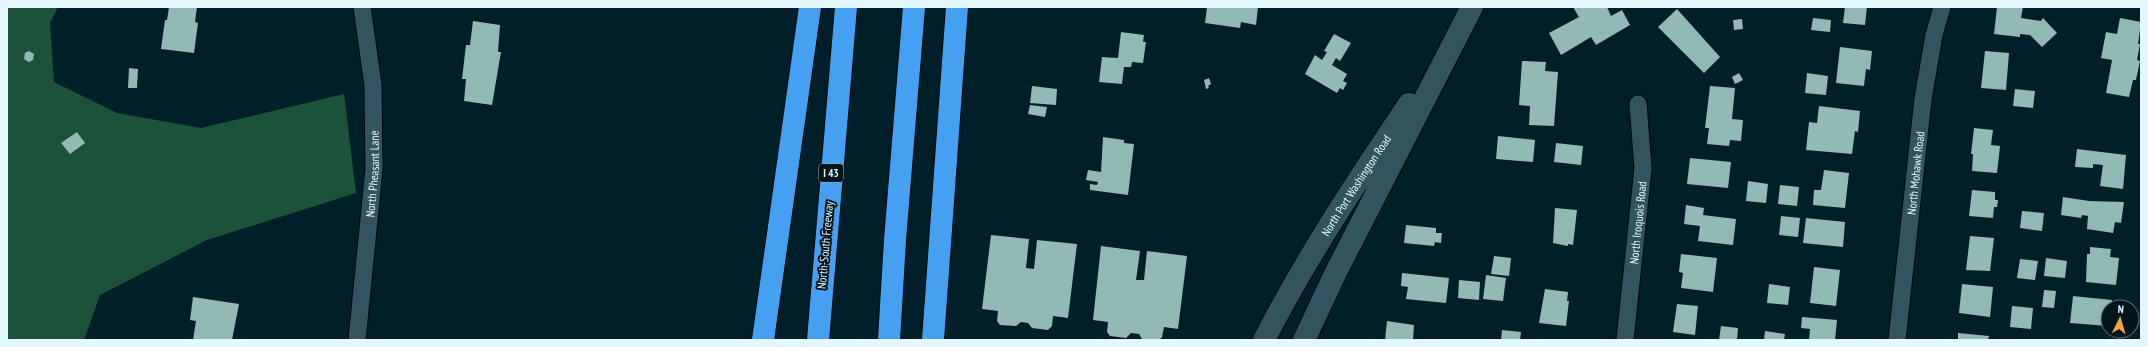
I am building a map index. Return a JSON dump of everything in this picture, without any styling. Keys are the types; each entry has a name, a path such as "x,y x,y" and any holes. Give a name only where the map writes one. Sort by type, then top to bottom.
{"highway":[{"path":"763,340 810,7"},
{"name":"North-South Freeway","path":"818,340 846,7"},
{"path":"889,340 895,240 914,7"},
{"path":"933,340 957,7"}],"main road":[{"name":"North Port Washington Road","path":"1304,340 1336,272 1393,164 1456,35 1472,7"},
{"name":"North Port Washington Road","path":"1264,340 1292,285 1353,188 1456,35"}],"street":[{"name":"North Pheasant Lane","path":"357,340 374,169 373,84 362,7"},
{"name":"North Mohawk Road","path":"1896,340 1923,99 1934,36 1942,7"},
{"name":"North Iroquois Road","path":"1625,340 1643,168 1638,104"}],"green space":[{"path":"7,7 58,7 50,23 54,82 117,113 201,128 344,94 356,193 207,240 100,295 84,340 7,340"}],"building":[{"path":"169,7 197,7 195,22 198,23 194,53 161,49 165,20 167,20"},
{"path":"1207,7 1258,7 1256,25 1241,22 1240,28 1205,23"},
{"path":"1573,7 1607,7 1611,16 1622,10 1630,25 1596,45 1591,37 1561,55 1549,33 1579,17"},
{"path":"1845,7 1867,7 1865,25 1843,23"},
{"path":"1997,7 2023,7 2021,18 2041,21 2043,18 2057,33 2042,47 2030,35 2020,34 2020,37 1994,34"},
{"path":"1677,9 1720,57 1704,73 1658,27"},
{"path":"1813,18 1831,20 1830,32 1811,30"},
{"path":"2120,18 2141,22 2138,44 2140,44 2137,60 2140,61 2136,80 2133,80 2129,97 2106,93 2112,60 2101,58 2106,32 2117,34"},
{"path":"1742,19 1743,29 1734,30 1733,20"},
{"path":"473,21 500,25 498,52 501,52 492,105 464,101 466,79 462,79 466,45 470,45"},
{"path":"1121,32 1144,35 1143,42 1146,42 1143,63 1132,62 1131,67 1124,67 1122,84 1099,82 1102,57 1118,58"},
{"path":"1334,34 1351,43 1340,61 1336,58 1332,65 1347,74 1343,81 1347,83 1343,90 1340,88 1337,93 1305,74 1315,55 1322,60 1327,52 1324,51"},
{"path":"1840,47 1872,51 1870,70 1866,69 1864,86 1836,83"},
{"path":"29,51 34,54 33,60 29,62 24,59 25,53"},
{"path":"1985,51 2009,53 2006,90 1981,88"},
{"path":"1522,61 1546,62 1545,71 1558,72 1554,126 1529,125 1530,106 1519,105"},
{"path":"129,68 138,69 137,88 128,88"},
{"path":"1739,73 1743,80 1735,84 1732,77"},
{"path":"1807,73 1828,76 1826,95 1805,93"},
{"path":"1209,78 1211,84 1208,86 1209,88 1206,89 1204,80"},
{"path":"1032,86 1057,89 1056,105 1030,103"},
{"path":"1710,86 1735,88 1732,119 1743,120 1741,141 1730,140 1729,146 1707,144 1709,128 1705,128"},
{"path":"2015,89 2035,91 2033,108 2013,106"},
{"path":"1030,105 1047,107 1045,117 1028,114"},
{"path":"1819,106 1860,111 1858,132 1855,131 1852,154 1806,150 1809,122 1817,123"},
{"path":"1974,128 1993,130 1991,145 2000,146 1997,173 1972,171 1973,154 1971,154"},
{"path":"77,132 85,143 70,154 61,143"},
{"path":"1498,136 1535,140 1533,162 1496,159"},
{"path":"1103,137 1124,140 1124,143 1134,144 1128,195 1090,190 1090,184 1097,185 1098,182 1086,180 1088,170 1101,172"},
{"path":"1556,143 1583,146 1581,165 1554,162"},
{"path":"2077,149 2126,155 2123,189 2100,186 2103,165 2093,164 2093,168 2075,167"},
{"path":"1690,158 1731,162 1728,188 1687,184"},
{"path":"1824,170 1849,173 1845,208 1813,205 1814,190 1821,190"},
{"path":"1748,181 1768,184 1766,203 1746,201"},
{"path":"1780,185 1799,187 1797,206 1778,204"},
{"path":"1972,190 1995,192 1995,200 1998,200 1997,207 1994,207 1993,218 1969,216"},
{"path":"2063,197 2089,201 2124,202 2121,223 2115,222 2113,233 2087,229 2088,216 2082,215 2081,218 2061,215"},
{"path":"1686,205 1704,208 1703,215 1736,219 1733,245 1698,241 1700,226 1684,224"},
{"path":"1555,208 1577,210 1573,245 1568,244 1568,246 1553,243"},
{"path":"2022,211 2044,213 2042,231 2020,228"},
{"path":"1781,216 1800,218 1798,237 1779,235"},
{"path":"1806,218 1845,222 1843,247 1803,243"},
{"path":"1406,225 1436,228 1436,233 1442,233 1441,243 1435,242 1434,246 1404,243"},
{"path":"991,235 1029,239 1026,268 1034,269 1037,240 1077,244 1068,318 1053,316 1052,326 1048,330 1032,328 1028,323 1021,322 1016,326 1000,325 997,321 998,311 982,309"},
{"path":"1970,236 1994,238 1990,271 1966,270"},
{"path":"1101,246 1140,251 1136,280 1144,280 1147,251 1187,256 1178,329 1164,327 1162,337 1159,340 1142,339 1139,334 1131,333 1126,338 1110,336 1107,332 1108,322 1093,320"},
{"path":"2090,247 2111,249 2110,257 2119,258 2116,285 2086,282 2087,254 2090,254"},
{"path":"1681,254 1717,258 1713,292 1681,288 1683,273 1679,272"},
{"path":"1494,256 1511,258 1509,276 1491,274"},
{"path":"2046,258 2067,261 2065,278 2044,276"},
{"path":"2020,259 2038,261 2035,280 2017,278"},
{"path":"1814,267 1840,270 1836,306 1810,303"},
{"path":"1402,273 1449,278 1446,303 1406,299 1408,287 1401,286"},
{"path":"1486,275 1506,278 1503,301 1483,299"},
{"path":"1459,280 1480,282 1479,300 1458,298"},
{"path":"1769,284 1790,287 1788,305 1767,303"},
{"path":"1962,284 1993,287 1990,317 1959,313"},
{"path":"1545,289 1568,292 1567,301 1569,301 1566,326 1539,323"},
{"path":"2044,290 2056,291 2054,308 2042,307"},
{"path":"2073,296 2102,299 2100,299 2100,325 2070,323"},
{"path":"193,297 239,304 232,340 193,340 196,321 190,320"},
{"path":"1677,304 1698,306 1695,335 1673,332"},
{"path":"2012,306 2033,308 2031,329 2010,327"},
{"path":"1802,317 1837,320 1835,340 1809,340 1810,329 1801,328"},
{"path":"1387,321 1414,325 1413,340 1385,340"},
{"path":"1721,326 1738,328 1737,340 1719,340"},
{"path":"1502,330 1521,332 1520,340 1501,340"},
{"path":"1765,331 1785,334 1784,340 1764,340"},
{"path":"1958,333 1989,336 1988,340 1958,340"}]}
